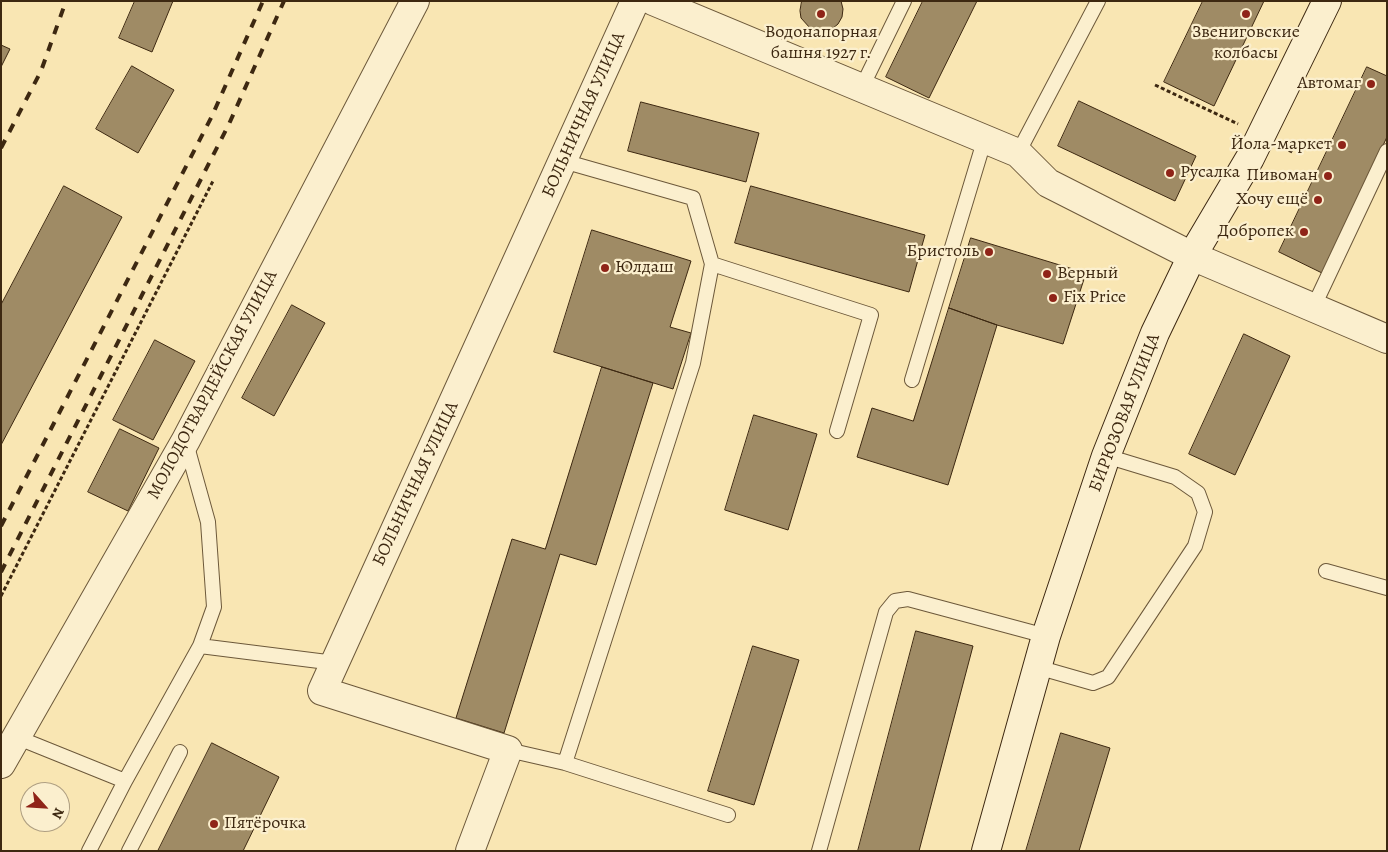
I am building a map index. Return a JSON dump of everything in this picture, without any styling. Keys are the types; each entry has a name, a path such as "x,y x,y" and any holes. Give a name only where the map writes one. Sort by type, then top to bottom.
{"street":[{"name":"МОЛОДОГВАРДЕЙСКАЯ УЛИЦА","path":"1,764 186,440 415,1"},
{"name":"БОЛЬНИЧНАЯ УЛИЦА","path":"508,750 322,691 635,1"},
{"path":"653,1 1018,153 1048,183 1192,256 1387,339"},
{"name":"БИРЮЗОВАЯ УЛИЦА","path":"986,851 1046,636 1106,456 1155,333 1192,256 1250,158 1326,1"},
{"path":"470,851 508,750"}],"lane":[{"path":"861,89 904,1"},
{"path":"1018,153 1098,1"},
{"path":"912,380 985,138"},
{"path":"1313,308 1387,151"},
{"path":"563,161 693,198 712,264 693,362 565,763"},
{"path":"712,264 871,315 837,431"},
{"path":"89,851 125,780 200,646 214,607 208,522 186,440"},
{"path":"1037,668 1093,683 1108,677 1195,546 1205,512 1198,493 1175,477 1106,456"},
{"path":"1326,571 1387,588"},
{"path":"820,851 886,612 895,601 908,599 1046,636"},
{"path":"200,646 334,663"},
{"path":"16,737 125,780"},
{"path":"508,750 565,763 728,814"},
{"path":"129,851 180,752"}],"path":[{"path":"1155,85 1294,152"},
{"path":"1,596 213,182"}],"building":[{"path":"135,1 173,1 152,52 119,38"},
{"name":"Водонапорная башня 1927 г.","path":"802,1 841,1 842,17 832,29 825,31 810,28 801,18"},
{"path":"923,1 977,1 929,98 886,77"},
{"path":"1203,1 1264,1 1214,106 1164,82"},
{"path":"1,45 10,49 1,67"},
{"path":"132,66 174,90 138,153 96,129"},
{"path":"1367,67 1387,76 1387,137 1322,273 1279,252"},
{"path":"1079,101 1196,156 1175,201 1058,146"},
{"path":"641,102 759,133 746,182 628,151"},
{"path":"64,186 122,217 1,445 1,305"},
{"path":"751,186 925,235 909,292 735,243"},
{"path":"592,230 691,261 670,327 691,333 673,389 554,352"},
{"path":"971,238 1086,273 1063,344 997,325 949,308"},
{"path":"292,305 325,323 274,416 242,398"},
{"path":"949,308 997,325 948,485 857,457 872,408 913,421"},
{"path":"1244,334 1290,356 1235,475 1189,454"},
{"path":"155,340 195,361 153,440 113,420"},
{"path":"602,367 653,383 596,565 560,554 504,733 456,718 512,539 545,549"},
{"path":"754,415 817,434 788,530 725,510"},
{"path":"120,429 159,448 128,511 88,492"},
{"path":"916,631 973,646 919,851 858,851"},
{"path":"753,646 799,660 754,805 708,791"},
{"path":"1061,733 1110,748 1079,851 1026,851"},
{"path":"212,743 279,777 243,851 158,851"}],"railway":[{"path":"1,148 41,71 66,1"},
{"path":"1,526 212,116 263,1"},
{"path":"1,572 229,124 284,1"}],"place":[{"name":"Водонапорная башня 1927 г.","path":"821,14"},
{"name":"Звениговские колбасы","path":"1246,14"},
{"name":"Автомаг","path":"1371,84"},
{"name":"Йола-маркет","path":"1342,145"},
{"name":"Русалка","path":"1170,173"},
{"name":"Пивоман","path":"1328,176"},
{"name":"Хочу ещё","path":"1318,200"},
{"name":"Добропек","path":"1304,232"},
{"name":"Бристоль","path":"989,252"},
{"name":"Юлдаш","path":"605,268"},
{"name":"Верный","path":"1047,274"},
{"name":"Fix Price","path":"1053,298"},
{"name":"Пятёрочка","path":"214,824"}]}
